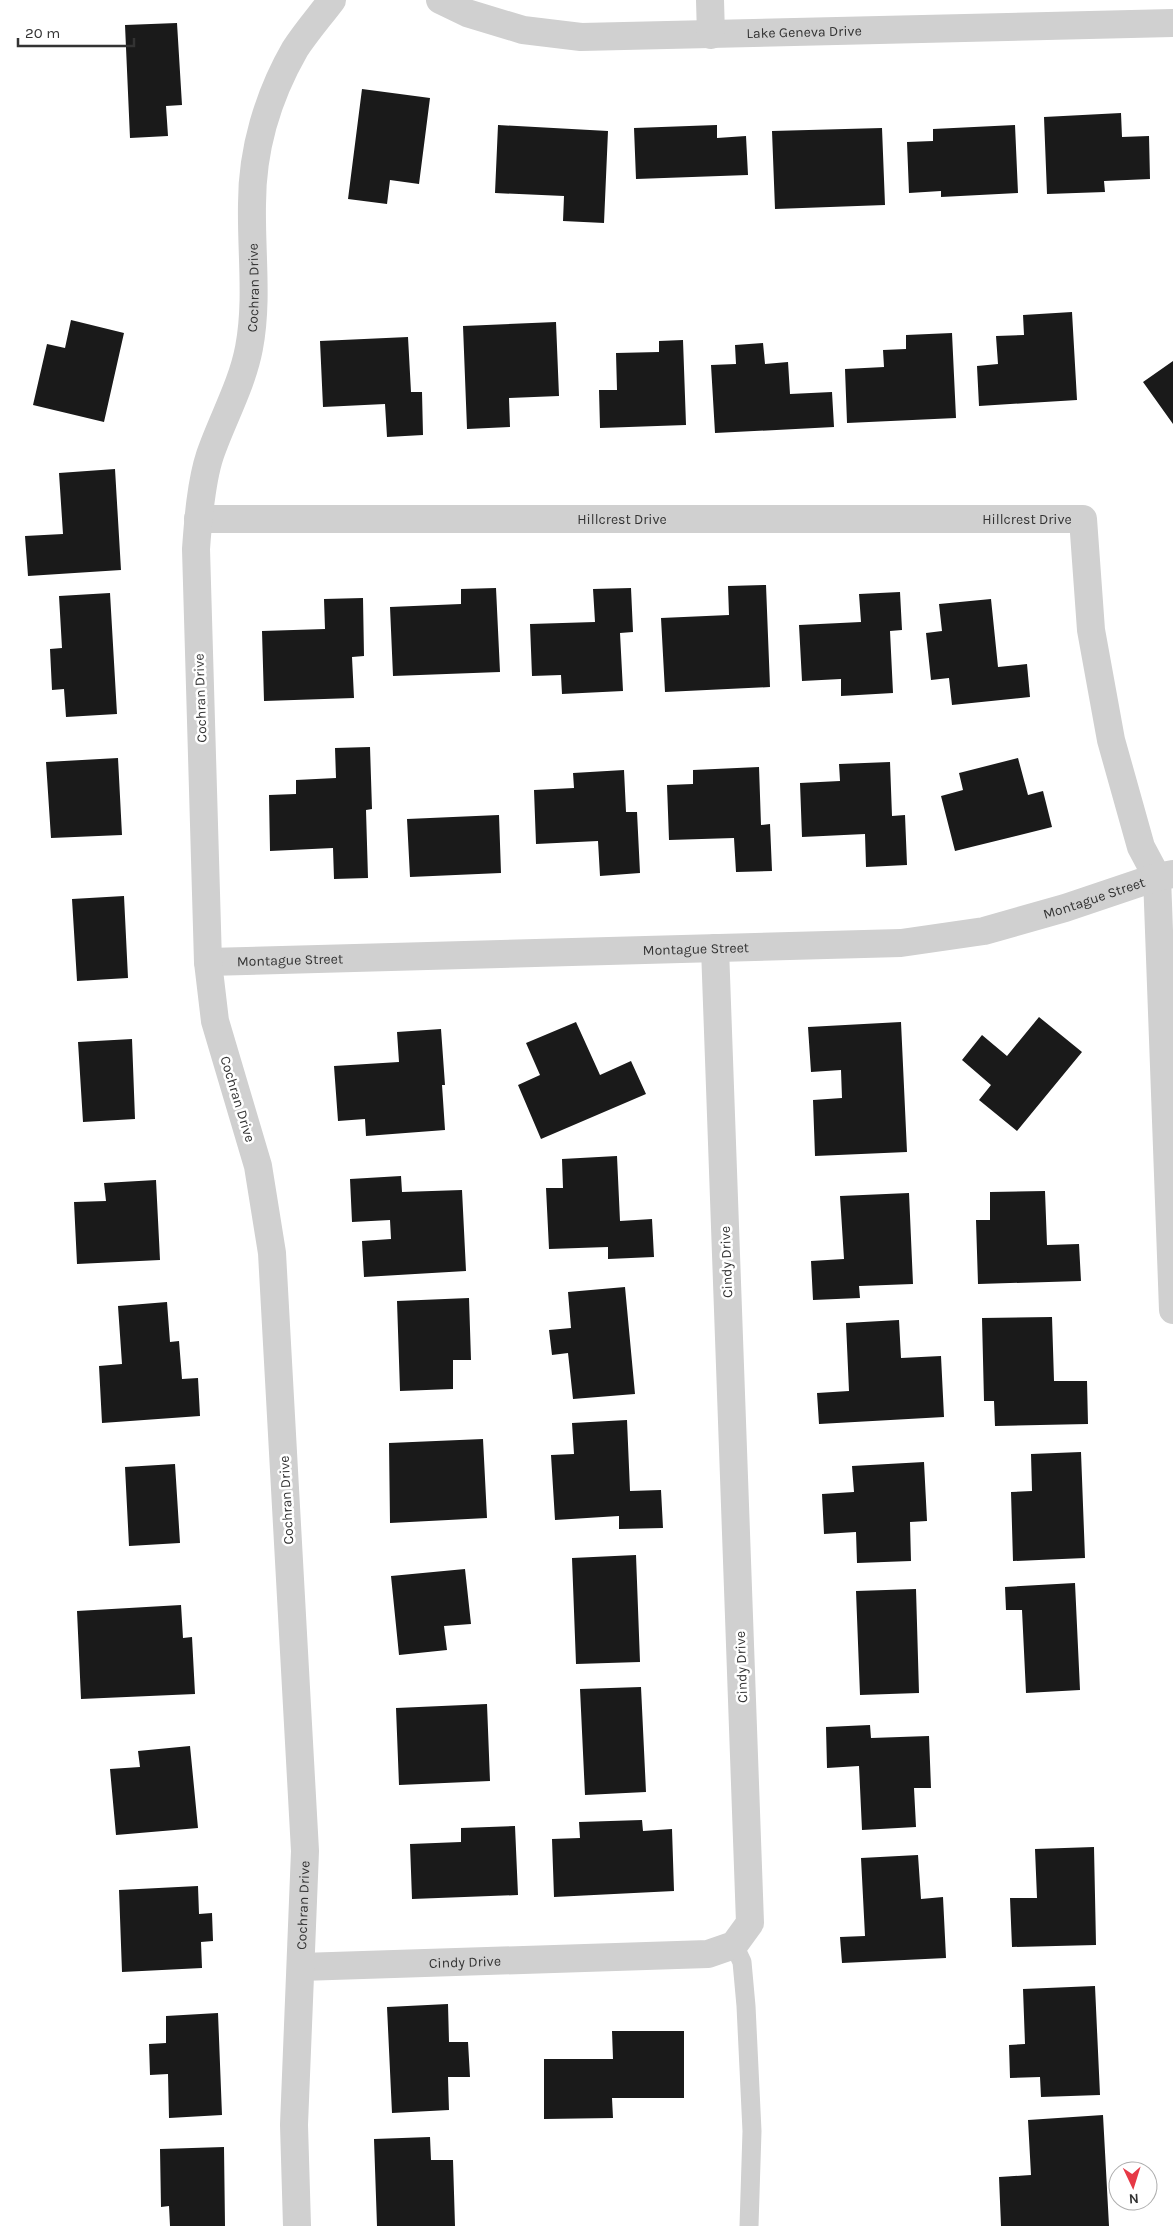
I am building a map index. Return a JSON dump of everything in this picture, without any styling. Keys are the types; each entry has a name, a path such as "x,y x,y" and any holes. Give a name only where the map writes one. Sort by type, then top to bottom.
{"street":[{"name":"Cochran Drive","path":"298,2226 294,2125 305,1851 272,1253 258,1166 215,1021 208,962 196,549 198,518 209,458 241,377 249,350 253,322 252,203 254,170 260,138 268,106 281,76 296,48 332,0"},
{"name":"Lake Geneva Drive","path":"440,0 467,13 533,31 581,37 1173,23"},
{"path":"710,0 712,35"},
{"name":"Hillcrest Drive","path":"198,518 1083,519 1091,630 1111,740 1141,848 1165,875 1173,1310"},
{"name":"Montague Street","path":"208,962 901,943 984,931 1065,908 1165,875"},
{"name":"Cindy Drive","path":"301,1967 708,1954 734,1945 750,1923 715,948"}],"lane":[{"path":"734,1945 742,1962 746,2006 752,2131 749,2226"}],"building":[{"path":"177,23 182,105 166,106 168,136 130,138 125,25"},
{"path":"362,89 430,98 419,184 390,180 387,204 348,199"},
{"path":"1121,113 1122,137 1149,136 1150,179 1104,181 1105,192 1047,194 1044,117"},
{"path":"498,125 608,131 604,223 563,221 564,196 495,193"},
{"path":"717,125 717,138 746,136 748,175 636,179 634,128"},
{"path":"1015,125 1018,193 941,197 941,191 909,193 907,142 933,141 933,129"},
{"path":"882,128 885,205 775,209 772,131"},
{"path":"1072,312 1077,400 979,406 977,366 998,364 996,336 1024,335 1023,315"},
{"path":"71,320 124,333 104,422 33,405 47,344 65,348"},
{"path":"556,322 559,396 509,398 510,427 467,429 463,326"},
{"path":"952,333 956,418 847,423 845,369 884,367 883,350 906,349 906,335"},
{"path":"408,337 411,392 422,392 423,435 387,437 385,404 323,407 320,341"},
{"path":"683,340 686,425 600,428 599,390 617,390 616,353 659,352 659,341"},
{"path":"763,343 765,364 788,362 790,394 832,392 834,427 715,433 711,365 736,364 735,345"},
{"path":"1173,361 1173,424 1143,382"},
{"path":"115,469 121,570 28,576 25,536 63,534 59,473"},
{"path":"766,585 770,687 665,692 661,618 729,615 728,586"},
{"path":"496,588 500,672 393,676 390,607 461,604 461,589"},
{"path":"631,588 633,632 620,633 623,691 562,694 561,675 532,676 530,624 595,622 593,589"},
{"path":"900,592 902,630 890,631 893,693 841,696 841,679 802,681 799,625 861,622 859,594"},
{"path":"110,593 117,714 66,717 64,689 52,690 50,649 62,648 59,596"},
{"path":"363,598 364,656 352,657 354,698 264,701 262,631 325,629 324,599"},
{"path":"991,599 998,667 1027,664 1030,697 952,705 949,678 931,680 926,633 942,631 939,604"},
{"path":"370,747 372,809 366,810 368,878 334,879 333,848 270,851 269,795 296,794 296,780 336,778 335,748"},
{"path":"118,758 122,835 51,838 46,762"},
{"path":"1018,758 1028,795 1043,791 1052,827 955,851 941,796 963,790 959,773"},
{"path":"890,762 892,816 905,815 907,865 866,867 865,834 802,837 800,783 840,781 839,764"},
{"path":"759,767 761,825 770,824 772,871 736,872 734,838 669,840 667,785 693,784 693,770"},
{"path":"624,770 626,812 637,812 640,873 600,876 598,841 536,844 534,790 574,788 573,773"},
{"path":"499,815 501,873 410,877 407,819"},
{"path":"124,896 128,978 77,981 72,899"},
{"path":"1039,1017 1082,1052 1017,1131 979,1100 991,1085 962,1060 982,1035 1007,1056"},
{"path":"576,1022 600,1075 631,1061 646,1094 541,1139 518,1085 540,1075 526,1043"},
{"path":"901,1022 907,1152 815,1156 813,1100 842,1098 841,1070 811,1072 808,1027"},
{"path":"441,1029 445,1085 442,1085 445,1130 366,1136 365,1119 338,1121 334,1066 399,1062 397,1032"},
{"path":"132,1039 135,1119 83,1122 78,1042"},
{"path":"617,1156 620,1221 652,1219 654,1257 608,1259 608,1247 549,1249 546,1188 563,1188 562,1159"},
{"path":"401,1176 402,1192 462,1190 466,1271 364,1277 362,1241 391,1239 390,1220 352,1222 350,1179"},
{"path":"156,1180 160,1260 77,1264 74,1202 106,1201 104,1183"},
{"path":"1045,1191 1047,1245 1079,1244 1081,1281 978,1284 976,1220 990,1220 990,1192"},
{"path":"909,1193 913,1284 859,1286 860,1298 813,1300 811,1261 844,1259 840,1196"},
{"path":"625,1287 635,1394 573,1399 568,1353 552,1355 549,1330 571,1328 568,1292"},
{"path":"469,1298 471,1360 453,1360 453,1389 400,1391 397,1301"},
{"path":"167,1302 170,1342 179,1341 182,1379 198,1378 200,1416 102,1423 99,1366 122,1364 118,1306"},
{"path":"1052,1317 1054,1381 1087,1381 1088,1424 995,1426 994,1401 984,1401 982,1318"},
{"path":"899,1320 901,1358 941,1356 944,1417 819,1424 817,1393 849,1391 846,1323"},
{"path":"627,1420 630,1491 661,1490 663,1528 619,1529 619,1516 555,1520 551,1455 574,1454 572,1423"},
{"path":"483,1439 487,1518 390,1523 389,1443"},
{"path":"1081,1452 1085,1558 1013,1561 1011,1492 1032,1491 1031,1454"},
{"path":"924,1462 927,1521 910,1522 911,1561 857,1563 856,1532 824,1534 822,1494 854,1492 852,1466"},
{"path":"175,1464 180,1543 129,1546 125,1467"},
{"path":"636,1555 640,1662 576,1664 572,1558"},
{"path":"465,1569 471,1624 444,1626 447,1650 399,1655 391,1576"},
{"path":"1075,1583 1080,1690 1026,1693 1022,1610 1006,1610 1005,1587"},
{"path":"916,1589 919,1693 860,1695 856,1591"},
{"path":"181,1605 183,1638 192,1637 195,1694 81,1699 77,1611"},
{"path":"641,1687 646,1792 585,1795 580,1689"},
{"path":"487,1704 490,1781 399,1785 396,1708"},
{"path":"870,1725 871,1738 929,1736 931,1788 914,1788 916,1827 862,1830 859,1766 827,1768 826,1727"},
{"path":"190,1746 198,1828 116,1835 110,1769 140,1767 138,1751"},
{"path":"642,1820 643,1831 672,1829 674,1891 554,1897 552,1839 580,1838 579,1822"},
{"path":"515,1826 518,1895 412,1899 410,1844 461,1842 461,1828"},
{"path":"1094,1847 1096,1945 1012,1947 1010,1898 1037,1898 1035,1849"},
{"path":"918,1855 921,1899 943,1897 946,1958 842,1963 840,1937 865,1936 861,1858"},
{"path":"198,1886 199,1914 212,1913 213,1941 201,1942 202,1968 122,1972 119,1890"},
{"path":"1095,1986 1100,2095 1041,2097 1040,2077 1010,2078 1009,2045 1025,2044 1023,1989"},
{"path":"448,2004 449,2042 468,2042 470,2077 448,2077 449,2110 392,2113 387,2007"},
{"path":"218,2013 222,2115 169,2118 168,2074 150,2075 149,2044 166,2043 166,2016"},
{"path":"612,2031 684,2031 684,2098 612,2098 613,2118 544,2119 544,2059 613,2059"},
{"path":"1103,2115 1109,2226 1001,2226 999,2177 1031,2175 1028,2120"},
{"path":"430,2137 431,2160 453,2160 455,2226 377,2226 374,2139"},
{"path":"224,2147 225,2226 170,2226 169,2206 161,2207 160,2149"}]}
